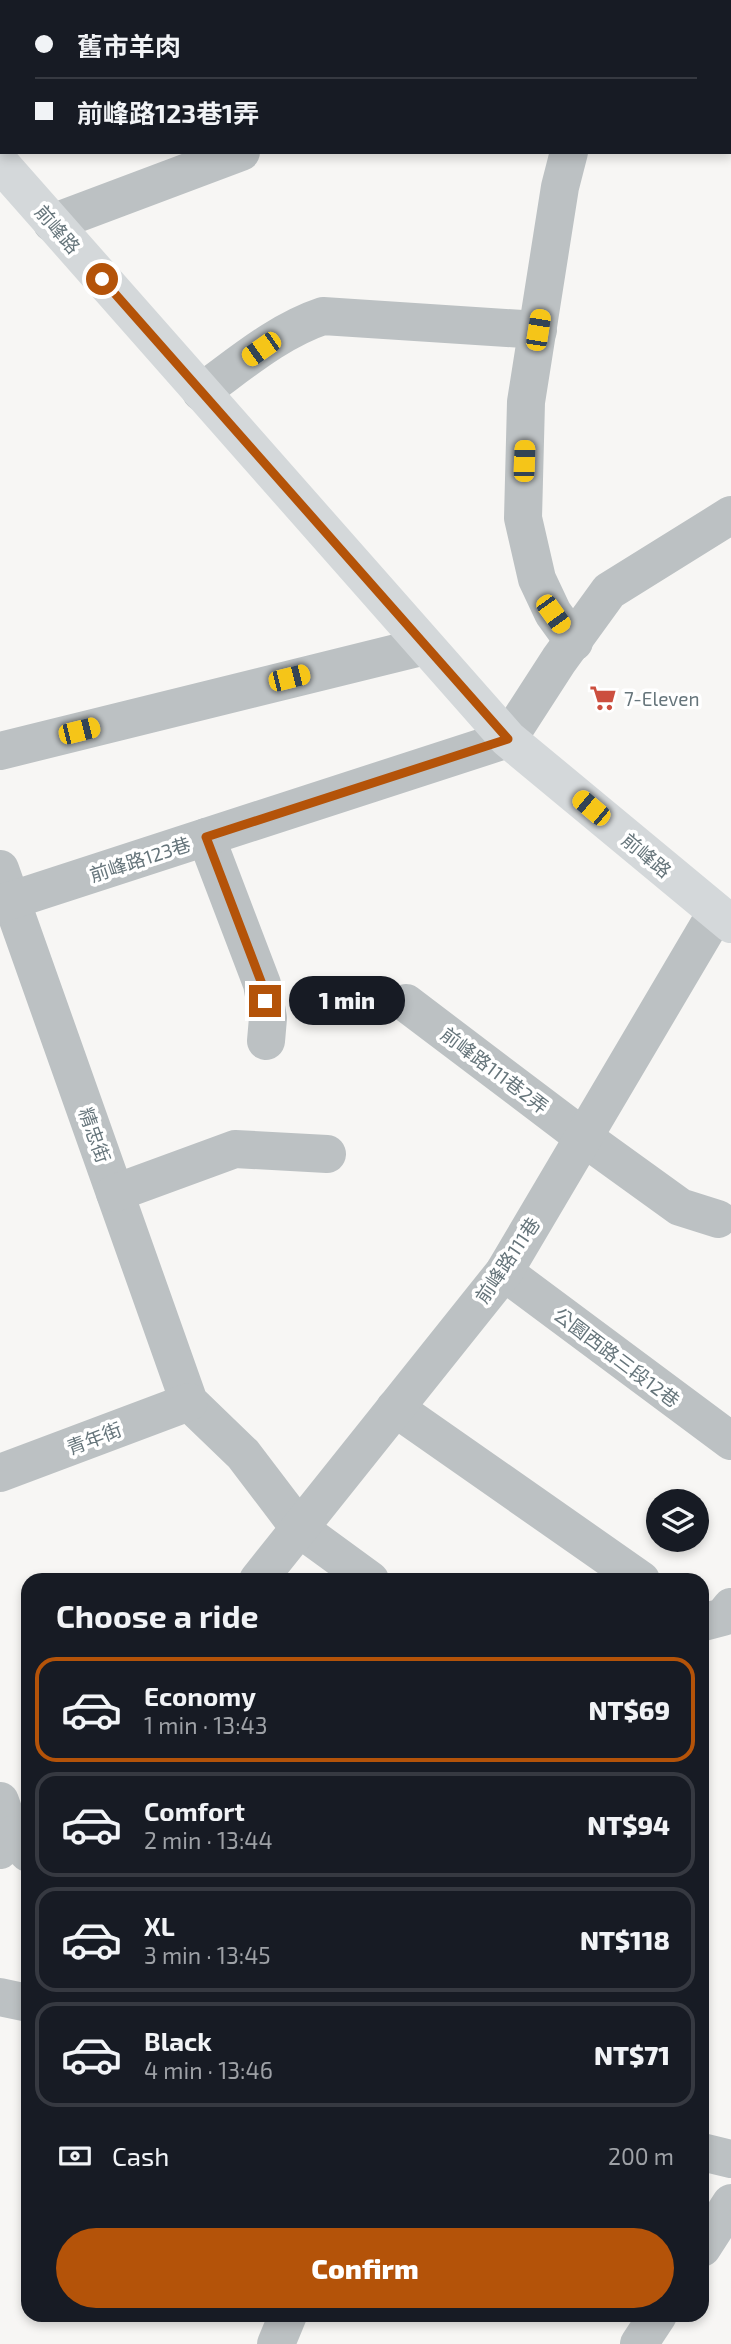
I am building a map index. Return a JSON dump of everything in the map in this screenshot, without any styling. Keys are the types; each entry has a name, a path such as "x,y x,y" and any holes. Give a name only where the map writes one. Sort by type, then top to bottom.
{"main road":[{"name":"前峰路","path":"0,163 508,739 723,918"}],"street":[{"path":"52,223 236,154"},
{"path":"568,154 560,187 526,402 523,519 537,579 553,614 574,642"},
{"path":"201,392 281,335 302,323 323,316 538,330"},
{"path":"508,739 559,660 609,591 731,515"},
{"path":"0,751 425,646"},
{"name":"前峰路123巷","path":"4,891 206,837 508,739"},
{"path":"206,837 262,984 268,1018 266,1041"},
{"name":"精忠街","path":"4,891 189,1402"},
{"name":"前峰路111巷","path":"264,1573 504,1272 583,1137 723,918"},
{"name":"前峰路111巷2弄","path":"407,1003 680,1208 718,1219"},
{"path":"115,1193 235,1149 327,1154"},
{"name":"公園西路三段12巷","path":"504,1272 731,1441"},
{"path":"189,1402 243,1454 300,1528 361,1573"},
{"name":"青年街","path":"0,1473 189,1402"},
{"path":"395,1409 631,1573"},
{"path":"709,1620 723,1617 731,1607"},
{"path":"0,1997 21,2002"},
{"path":"709,2154 731,2159"},
{"path":"709,2237 731,2203"},
{"path":"276,2344 285,2322"},
{"path":"639,2344 653,2322"}],"place":[{"name":"7-Eleven","path":"603,698"}],"route":[{"path":"102,279 508,739 206,837 262,984 265,1001"}]}
